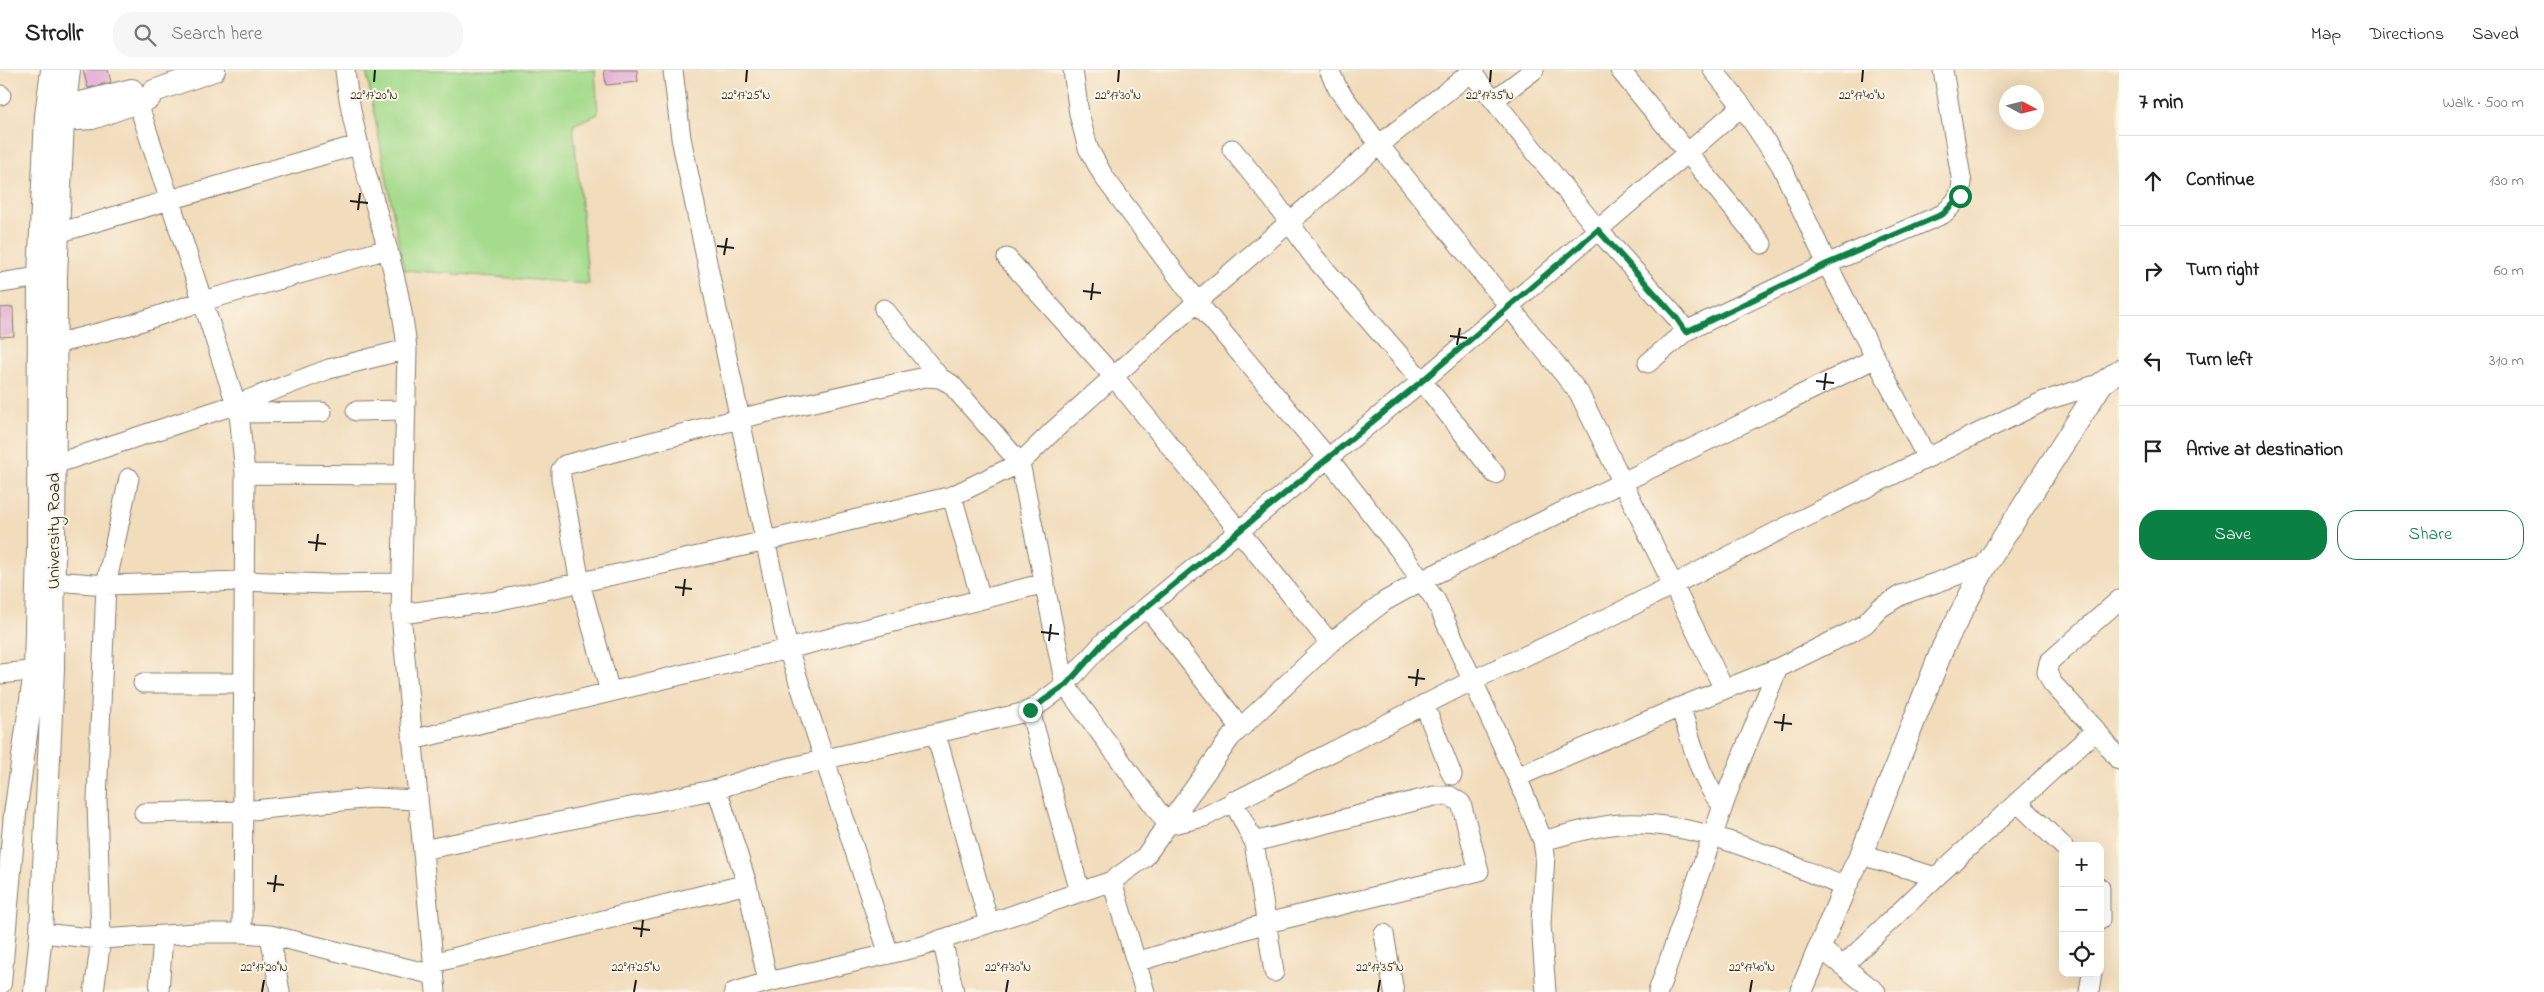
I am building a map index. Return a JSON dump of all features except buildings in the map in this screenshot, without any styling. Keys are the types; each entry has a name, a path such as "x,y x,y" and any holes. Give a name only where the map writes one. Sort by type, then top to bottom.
{"street":[{"name":"University Road","path":"0,983 15,814 44,670 55,581 55,344 58,233 52,70"},
{"name":"University Road","path":"35,992 41,933 44,670 38,537 39,277 55,112 69,70"},
{"path":"146,97 214,70"},
{"path":"345,70 358,145 388,249 404,316 407,349 400,583 401,614 434,977"},
{"path":"673,70 681,138 742,418 788,649 889,954"},
{"path":"1073,70 1079,114 1088,148 1100,170 1197,302 1328,458 1436,601 1517,776 1543,841 1545,855 1541,924 1546,992"},
{"path":"1330,70 1338,88 1379,145 1579,393 1724,689"},
{"path":"1494,100 1534,70"},
{"path":"1620,70 1689,152 1762,244"},
{"path":"1713,70 1742,106 1780,165 1827,264 1927,458"},
{"path":"1648,363 1686,332 1827,264 1943,214 1960,196 1962,183 1942,70"},
{"path":"401,614 496,601 766,542 952,496 1020,463 1197,302 1379,145 1473,71 1598,230 1675,316 1686,332"},
{"path":"55,112 81,103 145,87 169,200 238,408 245,474 242,933"},
{"path":"423,850 717,788 1030,710 1066,685 1105,641 1422,381 1508,305 1742,106"},
{"path":"58,233 358,145"},
{"path":"1232,149 1274,201 1314,257 1422,381 1495,474"},
{"path":"55,344 130,325 203,301 388,249"},
{"path":"1006,258 1114,376 1330,643"},
{"path":"0,283 39,277"},
{"path":"884,309 940,378 951,384 1020,463 1066,685 1168,825"},
{"path":"55,464 238,408 329,369 407,349"},
{"path":"734,992 942,940 1112,881 1144,858 1231,737 1330,643 1385,601 1421,581 1876,358"},
{"path":"610,692 580,583 561,478 561,470 565,465 742,418 925,377 940,378"},
{"path":"1168,825 1204,817 1424,704 1674,585 1782,529 2044,401 2110,377"},
{"path":"1801,992 1845,887 1861,855 1944,645 1986,565 2110,377"},
{"path":"238,408 322,412"},
{"path":"356,411 405,410"},
{"path":"245,474 404,475"},
{"path":"94,992 101,939 97,800 106,585 129,478"},
{"path":"952,496 981,599"},
{"path":"1517,776 1778,668 1865,624 1880,608 1901,595 1986,565"},
{"path":"55,581 106,585 243,582 400,583"},
{"path":"412,740 788,649 1045,582"},
{"path":"2119,600 2049,662 2047,672 2052,684 2096,730 2119,759"},
{"path":"1147,607 1241,728"},
{"path":"1658,992 1712,835 1753,726 1778,668"},
{"path":"0,674 44,670"},
{"path":"143,683 243,683"},
{"path":"1424,704 1452,776"},
{"path":"1680,707 1706,781 1712,794 1723,806"},
{"path":"1030,710 1080,892"},
{"path":"1843,966 1936,877 2096,730"},
{"path":"936,734 989,923"},
{"path":"717,788 747,884 768,982"},
{"path":"1136,962 1267,922 1479,871 1461,803 1450,796 1434,796 1254,842"},
{"path":"144,813 243,810 372,798 418,800"},
{"path":"1233,801 1254,842 1274,972"},
{"path":"2018,802 2059,842"},
{"path":"1543,841 1582,830 1620,824 1645,824 1712,835 1845,887"},
{"path":"1861,855 1936,877"},
{"path":"1112,881 1145,992"},
{"path":"41,933 101,939 196,933 270,935 434,977 747,884"},
{"path":"1384,934 1394,992"},
{"path":"270,935 280,992"},
{"path":"158,992 163,936"},
{"path":"942,940 954,992"},
{"path":"1820,948 1876,992"},
{"path":"2089,992 2091,977"}],"green space":[{"path":"366,70 595,70 598,114 573,125 589,284 404,270"}],"route":[{"path":"1030,710 1066,685 1105,641 1422,381 1508,305 1598,230 1675,316 1686,332 1704,321 1827,264 1943,214 1960,196"}]}
